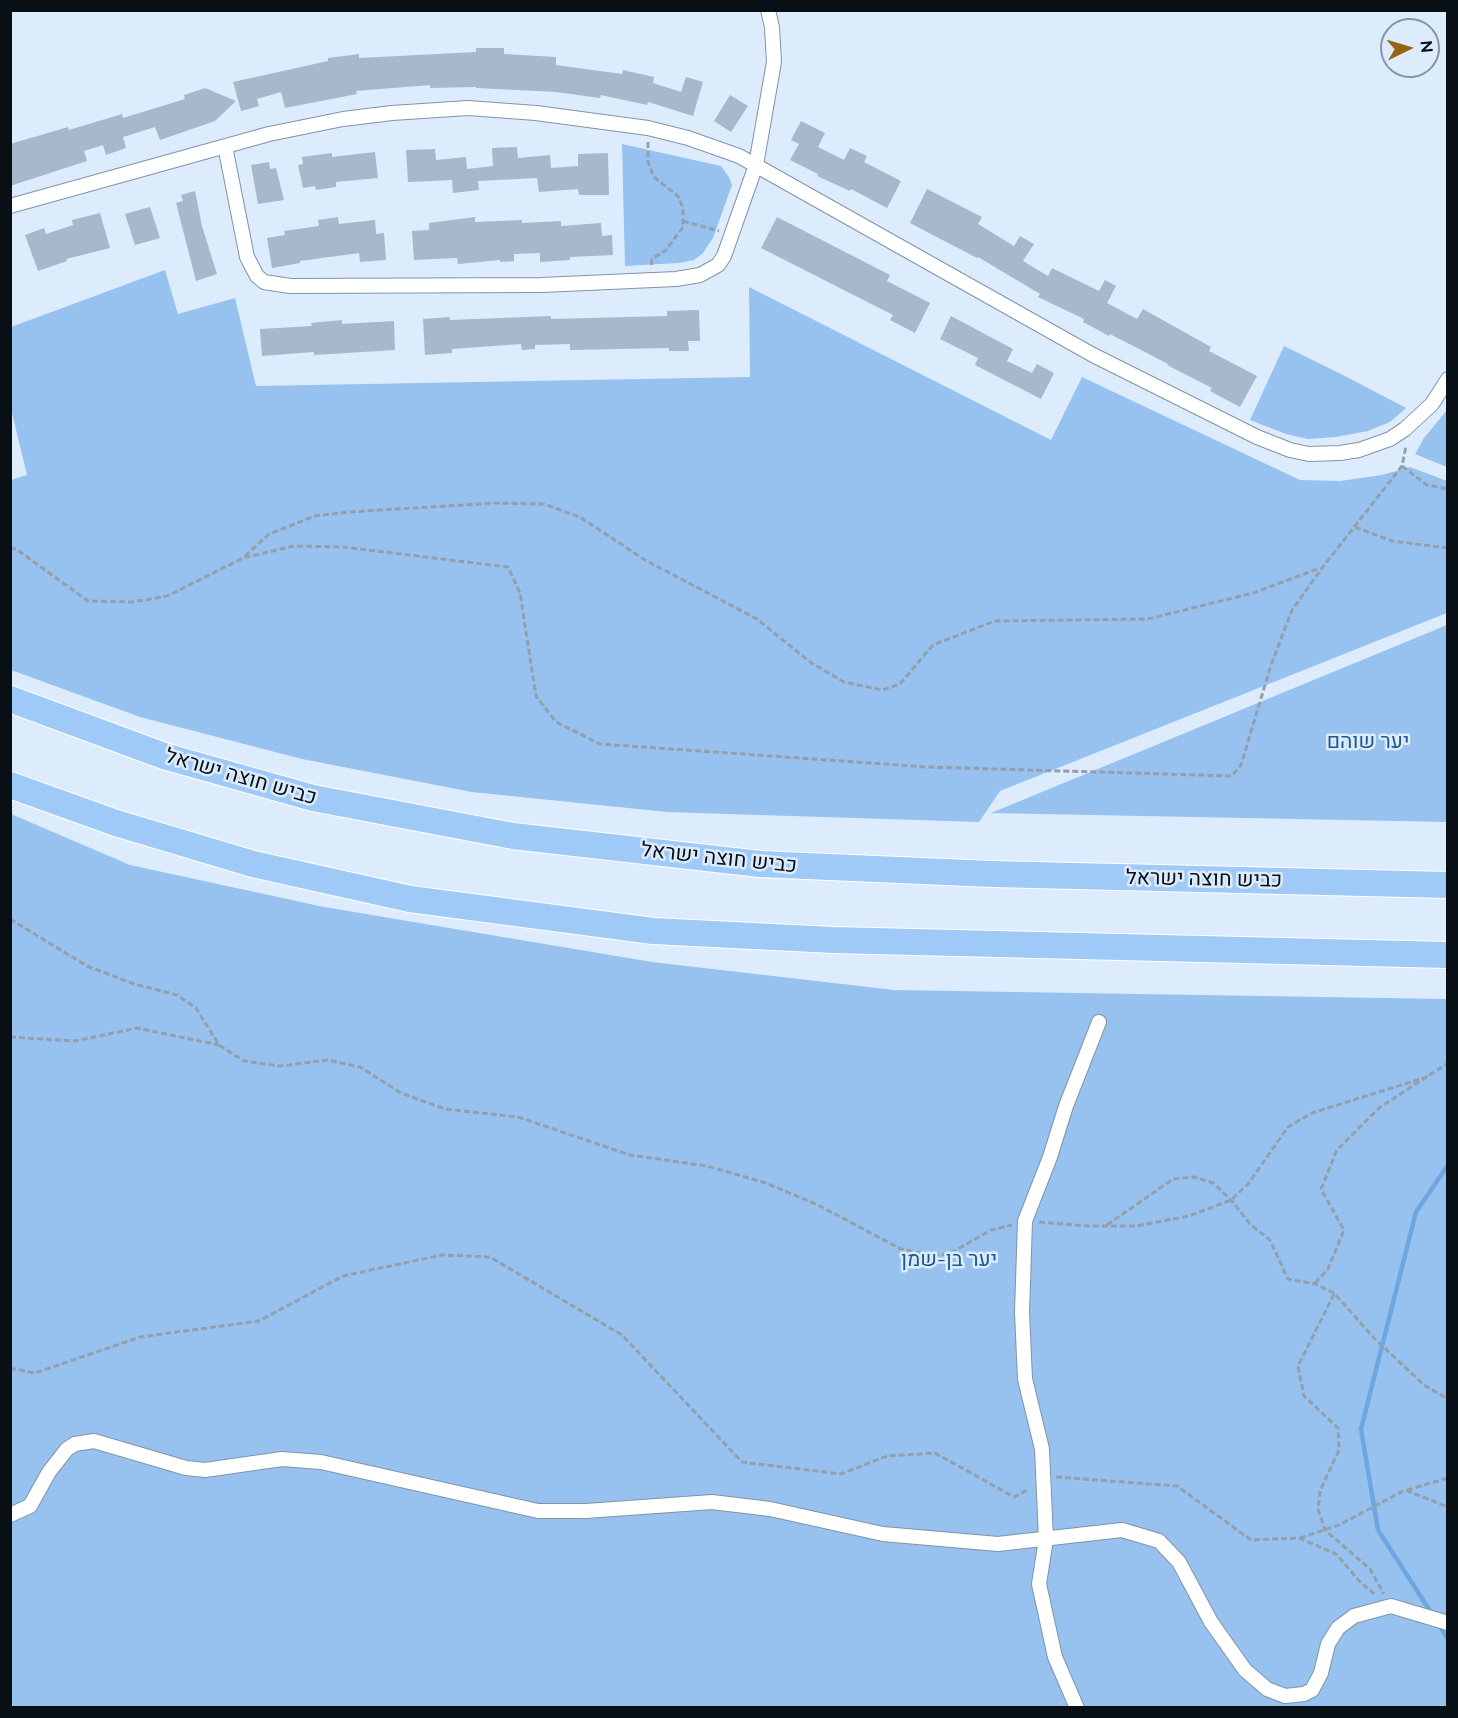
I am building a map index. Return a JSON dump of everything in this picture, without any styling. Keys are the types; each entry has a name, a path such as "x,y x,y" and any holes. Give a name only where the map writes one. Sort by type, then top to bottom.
{"highway":[{"name":"כביש חוצה ישראל","path":"10,699 164,756 314,798 513,836 760,864 992,874 1448,885"},
{"path":"10,786 116,823 265,867 410,899 653,932 845,940 1448,955"}],"street":[{"path":"225,146 247,256 257,276 264,282 290,286 440,286 690,278 709,272 724,256 756,165 774,62 773,35 768,10"},
{"path":"10,206 269,134 343,119 439,110 503,110 648,128 688,138 739,156 1093,355 1257,437 1290,450 1310,454 1340,453 1367,447 1389,438 1405,429 1432,404 1448,379"},
{"path":"1077,1707 1056,1657 1039,1584 1047,1539 1042,1483 1042,1449 1025,1379 1022,1312 1025,1221 1050,1157 1066,1106 1099,1023"},
{"path":"10,1515 30,1506 49,1472 67,1449 75,1444 94,1441 186,1468 205,1470 282,1460 321,1462 538,1511 586,1511 712,1502 770,1509 883,1534 998,1544 1122,1530 1159,1541 1179,1562 1211,1622 1245,1670 1267,1689 1285,1696 1304,1694 1312,1690 1321,1672 1328,1644 1338,1628 1354,1617 1391,1606 1448,1623"}],"path":[{"path":"648,128 648,162 654,177 678,196 683,208 683,227 671,244 652,259 650,281"},
{"path":"683,221 733,234"},
{"path":"10,548 16,549 88,601 133,602 167,596 243,558 294,546 343,547 508,567 520,593 536,696 556,722 600,744 927,767 1232,776 1241,765 1271,665 1292,610 1322,568 1402,466 1427,485 1448,489"},
{"path":"243,558 269,534 315,516 495,503 544,504 580,517 645,560 757,619 810,662 844,682 882,690 900,684 933,645 995,621 1148,619 1253,593 1322,568"},
{"path":"1354,527 1392,541 1448,548"},
{"path":"10,919 87,966 134,984 177,995 196,1008 219,1045"},
{"path":"10,1037 75,1041 137,1028 219,1045 244,1061 280,1066 328,1060 360,1067 400,1093 445,1109 518,1117 630,1155 707,1166 766,1183 818,1205 900,1249 933,1255 949,1254 991,1230 1025,1221 1136,1226 1189,1216 1231,1200 1248,1184 1288,1127 1312,1113 1430,1076"},
{"path":"1315,1284 1328,1269 1344,1230 1321,1189 1337,1150 1379,1108 1448,1063"},
{"path":"1105,1226 1173,1179 1194,1177 1213,1183 1231,1200 1250,1224 1270,1240 1288,1279 1315,1284 1334,1293 1375,1339 1424,1385 1448,1398"},
{"path":"10,1368 35,1373 140,1337 258,1321 343,1276 442,1255 490,1257 622,1335 742,1462 842,1474 887,1456 935,1453 1014,1497 1055,1477 1177,1486 1251,1540 1299,1538 1325,1530 1406,1490 1448,1478"},
{"path":"1334,1293 1298,1366 1304,1396 1338,1428 1339,1450 1320,1491 1318,1509 1325,1530 1370,1569 1391,1606"},
{"path":"1406,1490 1448,1507"},
{"path":"1299,1538 1336,1554 1362,1584 1391,1606"}],"green space":[{"path":"622,144 721,166 729,177 732,185 713,238 703,253 694,260 625,266"},
{"path":"165,270 178,314 235,298 256,386 750,377 749,287 1051,440 1082,377 1300,480 1340,481 1382,475 1410,467 1447,481 1447,613 1000,791 979,822 667,812 472,792 302,759 140,717 11,670 11,480 27,475 11,409 11,327"},
{"path":"1284,346 1406,408 1390,422 1368,431 1336,437 1308,439 1286,434 1250,420"},
{"path":"1447,410 1447,467 1415,454 1424,438"},
{"name":"יער שוהם","path":"1447,625 1447,822 991,813"},
{"name":"יער בן-שמן","path":"11,814 130,865 324,907 652,962 894,990 1447,999 1447,1707 11,1707"}],"building":[{"path":"476,48 504,48 504,54 556,57 556,65 622,74 623,70 654,77 653,83 681,92 686,77 703,82 693,116 648,102 647,105 601,95 600,98 556,92 476,87 430,88 430,85 356,91 357,94 285,108 281,92 257,99 259,106 241,111 233,82 328,61 328,58 359,54 359,58 476,52"},
{"path":"205,88 236,101 215,121 160,140 155,127 123,137 126,148 106,155 103,145 84,151 87,161 10,186 10,144 122,114 123,118 185,99 184,95"},
{"path":"730,95 748,106 731,132 714,121"},
{"path":"801,121 825,133 818,147 844,160 850,148 867,156 864,162 901,181 887,208 851,189 850,191 817,176 818,174 790,160 799,144 791,140"},
{"path":"517,147 518,158 550,155 551,168 578,166 578,154 608,153 609,195 579,195 578,189 539,192 537,178 478,181 479,190 453,193 452,180 408,182 406,150 435,149 436,160 466,157 467,169 493,166 492,148"},
{"path":"375,152 378,178 336,182 336,187 316,190 315,186 303,188 298,165 303,164 302,157 332,153 332,157"},
{"path":"269,162 270,169 276,168 284,200 258,204 251,165"},
{"path":"927,189 982,217 978,224 1014,246 1020,236 1034,244 1023,261 1048,276 1052,268 1099,291 1105,280 1116,286 1107,303 1137,319 1143,309 1211,347 1209,351 1257,376 1240,407 1210,391 1212,388 1168,364 1110,334 1109,336 1083,322 1084,319 1038,297 1040,294 978,257 910,223"},
{"path":"195,191 202,226 217,274 196,281 176,203 183,201 181,195"},
{"path":"150,207 160,238 135,245 125,214"},
{"path":"100,213 110,248 66,259 67,261 38,271 25,235 44,228 46,234 73,225 72,220"},
{"path":"338,217 339,224 375,220 376,234 384,233 386,260 360,262 359,253 300,261 300,263 272,268 267,238 285,235 284,231 319,226 318,220"},
{"path":"475,217 475,222 561,221 561,226 601,223 602,236 612,235 613,255 570,257 570,260 540,262 540,253 514,254 514,261 500,262 500,260 458,264 457,258 414,260 412,231 429,230 429,223"},
{"path":"777,217 890,275 887,281 930,303 915,333 890,320 893,315 761,248"},
{"path":"699,310 700,341 688,341 689,351 669,351 669,348 570,350 570,344 535,345 535,349 522,350 521,344 452,349 452,353 425,355 423,319 667,316 667,311"},
{"path":"951,316 1013,349 1007,361 1032,373 1037,364 1054,373 1041,399 975,365 978,358 940,339"},
{"path":"342,320 342,324 394,321 395,350 262,356 260,329 312,326 311,323"}],"waterway":[{"path":"1432,1614 1378,1530 1361,1429 1416,1212 1448,1165"},
{"path":"1438,1623 1448,1639"}]}
